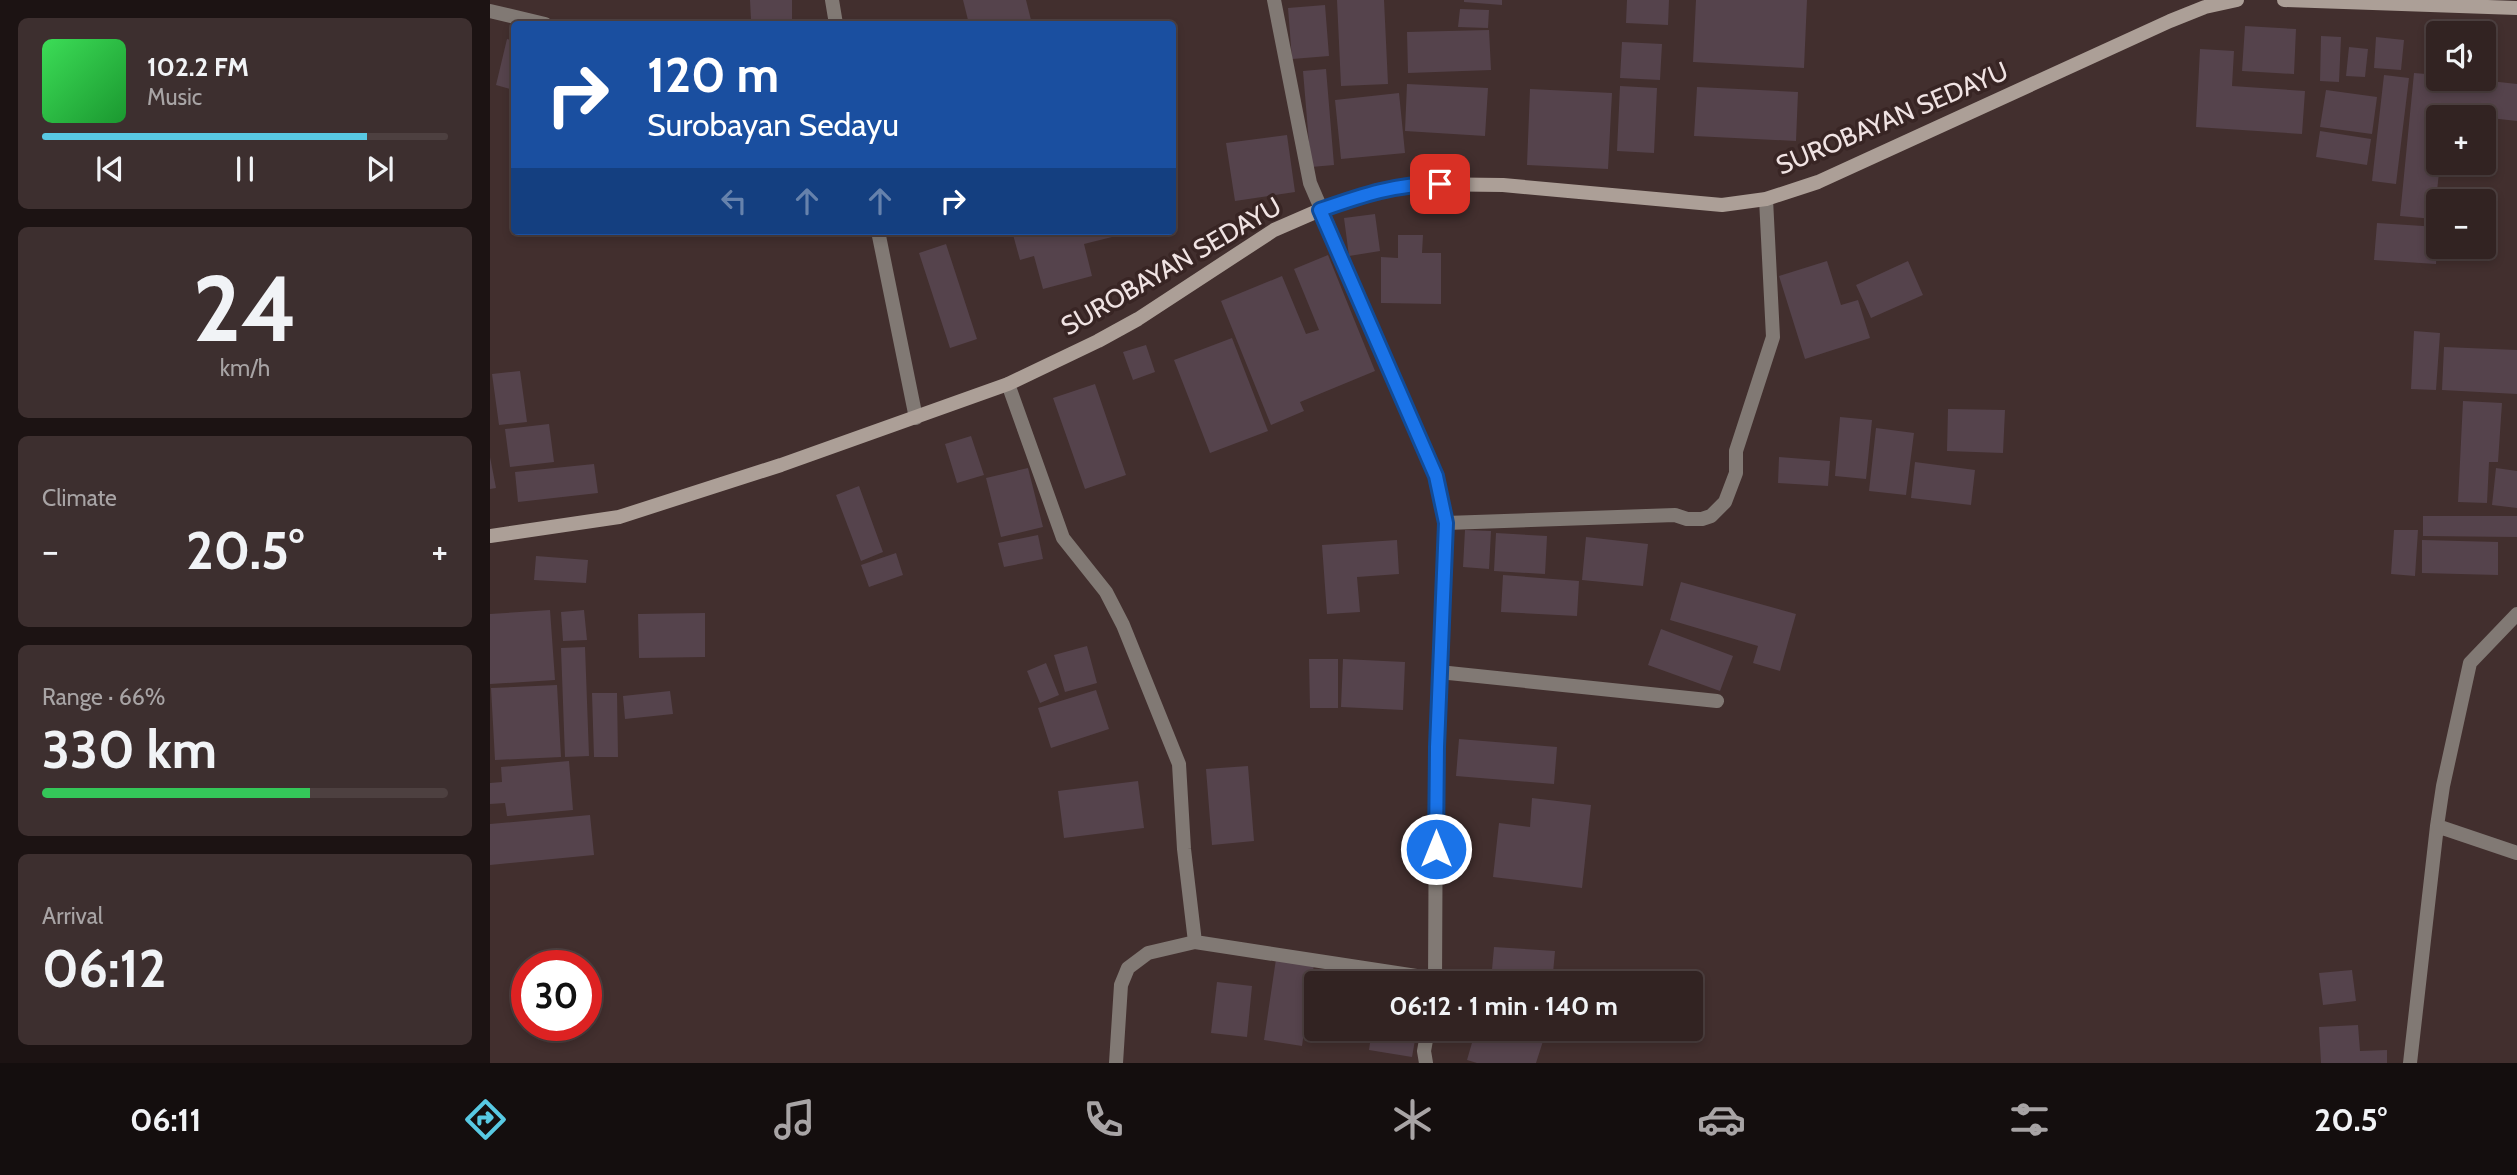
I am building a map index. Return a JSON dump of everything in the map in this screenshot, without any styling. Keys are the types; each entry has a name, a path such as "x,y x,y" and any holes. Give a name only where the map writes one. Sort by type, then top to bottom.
{"main road":[{"name":"SUROBAYAN SEDAYU","path":"490,536 619,517 781,465 1008,384 1098,341 1138,318 1274,230 1375,191 1419,184 1503,185 1722,205 1766,199 1818,182 2170,21 2205,7 2237,0"},
{"path":"2284,0 2517,8"}],"street":[{"path":"832,0 836,21"},
{"path":"1274,0 1310,183 1436,476 1446,523 1436,772 1436,971"},
{"path":"490,11 532,21"},
{"path":"1446,523 1675,515 1702,519 1718,510 1725,502 1736,473 1736,451 1773,337 1766,199"},
{"path":"879,235 916,418"},
{"path":"1008,384 1063,538 1112,603 1179,764 1184,849 1195,942"},
{"path":"2410,1063 2443,786 2470,663 2517,614"},
{"path":"1439,672 1717,701"},
{"path":"2437,826 2517,853"},
{"path":"1115,1063 1121,985 1128,968 1148,953 1195,942 1374,971"},
{"path":"1426,1041 1426,1063"}],"building":[{"path":"750,0 792,0 792,19 751,20"},
{"path":"963,0 1026,0 1031,21 968,21"},
{"path":"1337,0 1384,0 1388,84 1341,86"},
{"path":"1502,0 1502,5 1464,2"},
{"path":"1627,0 1669,0 1668,25 1626,23"},
{"path":"1696,0 1807,0 1804,68 1693,62"},
{"path":"1325,5 1329,56 1292,59 1288,8"},
{"path":"1460,9 1489,10 1488,28 1458,27"},
{"path":"2245,26 2296,29 2294,74 2242,71"},
{"path":"1489,30 1491,70 1408,73 1407,32"},
{"path":"2321,36 2341,37 2339,82 2320,81"},
{"path":"2376,37 2404,40 2401,70 2374,68"},
{"path":"507,39 511,40 511,89 496,85"},
{"path":"1622,42 1662,44 1660,80 1620,78"},
{"path":"2349,47 2368,49 2365,77 2346,76"},
{"path":"2200,49 2234,51 2232,86 2305,91 2302,134 2196,127"},
{"path":"1326,69 1334,165 1311,167 1303,71"},
{"path":"2414,73 2426,74 2426,91 2496,91 2496,82 2517,84 2517,121 2496,119 2496,105 2426,105 2426,175 2439,175 2437,189 2426,189 2426,218 2400,216"},
{"path":"2384,75 2409,78 2396,184 2372,181"},
{"path":"1407,84 1488,88 1485,136 1405,131"},
{"path":"1620,86 1657,88 1654,153 1617,151"},
{"path":"1697,87 1798,92 1796,141 1694,136"},
{"path":"1530,89 1612,93 1608,169 1527,165"},
{"path":"2326,90 2377,97 2372,134 2320,127"},
{"path":"1399,93 1405,153 1341,159 1335,100"},
{"path":"2320,131 2371,139 2367,165 2316,157"},
{"path":"1287,135 1295,192 1235,201 1226,143"},
{"path":"1375,214 1380,251 1349,256 1344,218"},
{"path":"2377,223 2426,226 2426,259 2436,259 2436,264 2374,260"},
{"path":"1013,235 1112,235 1084,244 1092,276 1043,289 1034,256 1020,260"},
{"path":"1398,235 1423,235 1422,253 1441,253 1441,304 1381,303 1381,257 1398,258"},
{"path":"946,244 977,339 950,348 919,253"},
{"path":"1328,255 1375,371 1300,402 1304,411 1271,425 1221,301 1282,276 1306,334 1319,330 1294,269"},
{"path":"1827,261 1841,305 1858,300 1870,338 1805,359 1779,276"},
{"path":"1908,261 1923,295 1871,318 1856,285"},
{"path":"2414,331 2440,333 2436,390 2411,389"},
{"path":"1232,338 1268,431 1210,453 1174,360"},
{"path":"1146,345 1155,372 1133,380 1123,352"},
{"path":"2444,347 2517,350 2517,394 2442,390"},
{"path":"520,371 527,422 499,425 492,374"},
{"path":"1095,384 1126,475 1085,489 1053,398"},
{"path":"2463,401 2502,403 2498,462 2489,462 2487,503 2458,502"},
{"path":"1948,409 2005,410 2003,453 1947,451"},
{"path":"1840,417 1872,420 1866,479 1835,476"},
{"path":"549,424 554,462 510,467 505,429"},
{"path":"1876,428 1914,433 1906,495 1869,491"},
{"path":"971,436 984,475 957,483 945,444"},
{"path":"490,457 496,488 490,489"},
{"path":"1779,457 1830,461 1828,486 1778,483"},
{"path":"1915,462 1975,470 1971,505 1911,498"},
{"path":"594,464 598,493 518,502 515,472"},
{"path":"1028,468 1043,527 1001,537 986,478"},
{"path":"2496,468 2517,471 2517,508 2492,505"},
{"path":"859,486 883,552 861,561 836,495"},
{"path":"2423,516 2517,516 2517,537 2423,536"},
{"path":"1465,530 1491,531 1489,569 1463,567"},
{"path":"2394,530 2418,530 2415,576 2391,574"},
{"path":"1496,533 1547,536 1545,574 1494,571"},
{"path":"1038,535 1043,559 1004,567 998,543"},
{"path":"1586,537 1648,544 1643,586 1582,580"},
{"path":"1397,540 1399,574 1357,577 1360,612 1327,614 1322,545"},
{"path":"2422,540 2498,542 2498,575 2422,573"},
{"path":"896,553 903,575 869,587 861,565"},
{"path":"536,556 588,560 586,583 534,580"},
{"path":"1503,575 1579,581 1577,616 1501,612"},
{"path":"1681,582 1796,614 1780,671 1753,663 1758,646 1670,620"},
{"path":"550,610 555,680 490,684 490,614"},
{"path":"584,610 587,640 563,641 561,612"},
{"path":"705,613 705,657 639,658 638,614"},
{"path":"1661,629 1733,656 1720,691 1648,665"},
{"path":"1087,646 1097,683 1065,692 1054,655"},
{"path":"585,647 589,756 565,757 561,648"},
{"path":"1309,659 1338,659 1338,708 1310,708"},
{"path":"1343,659 1405,662 1403,710 1341,707"},
{"path":"1046,663 1059,695 1040,703 1027,671"},
{"path":"557,685 561,757 495,760 491,688"},
{"path":"1096,690 1109,729 1051,748 1038,708"},
{"path":"670,691 673,714 625,719 623,696"},
{"path":"592,693 617,693 618,757 594,757"},
{"path":"1459,739 1557,747 1554,784 1456,776"},
{"path":"569,761 573,810 507,816 505,803 490,804 490,783 502,782 501,767"},
{"path":"1248,766 1254,841 1212,845 1206,769"},
{"path":"1138,781 1144,828 1064,838 1058,791"},
{"path":"1532,798 1591,805 1582,888 1493,877 1499,823 1530,827"},
{"path":"590,815 594,855 490,865 490,824"},
{"path":"1494,947 1555,951 1553,971 1492,971"},
{"path":"1276,959 1314,964 1313,971 1304,971 1302,1046 1264,1040"},
{"path":"2352,970 2356,1001 2323,1005 2319,973"},
{"path":"1217,982 1252,986 1247,1037 1211,1033"},
{"path":"2358,1025 2360,1051 2387,1050 2387,1063 2321,1063 2319,1027"},
{"path":"1370,1041 1415,1041 1412,1057 1369,1050"},
{"path":"1473,1041 1543,1041 1536,1063 1477,1063 1467,1060"}],"route":[{"path":"1436,849 1439,672 1446,523 1436,476 1320,210 1375,191 1419,184 1440,184"}]}
